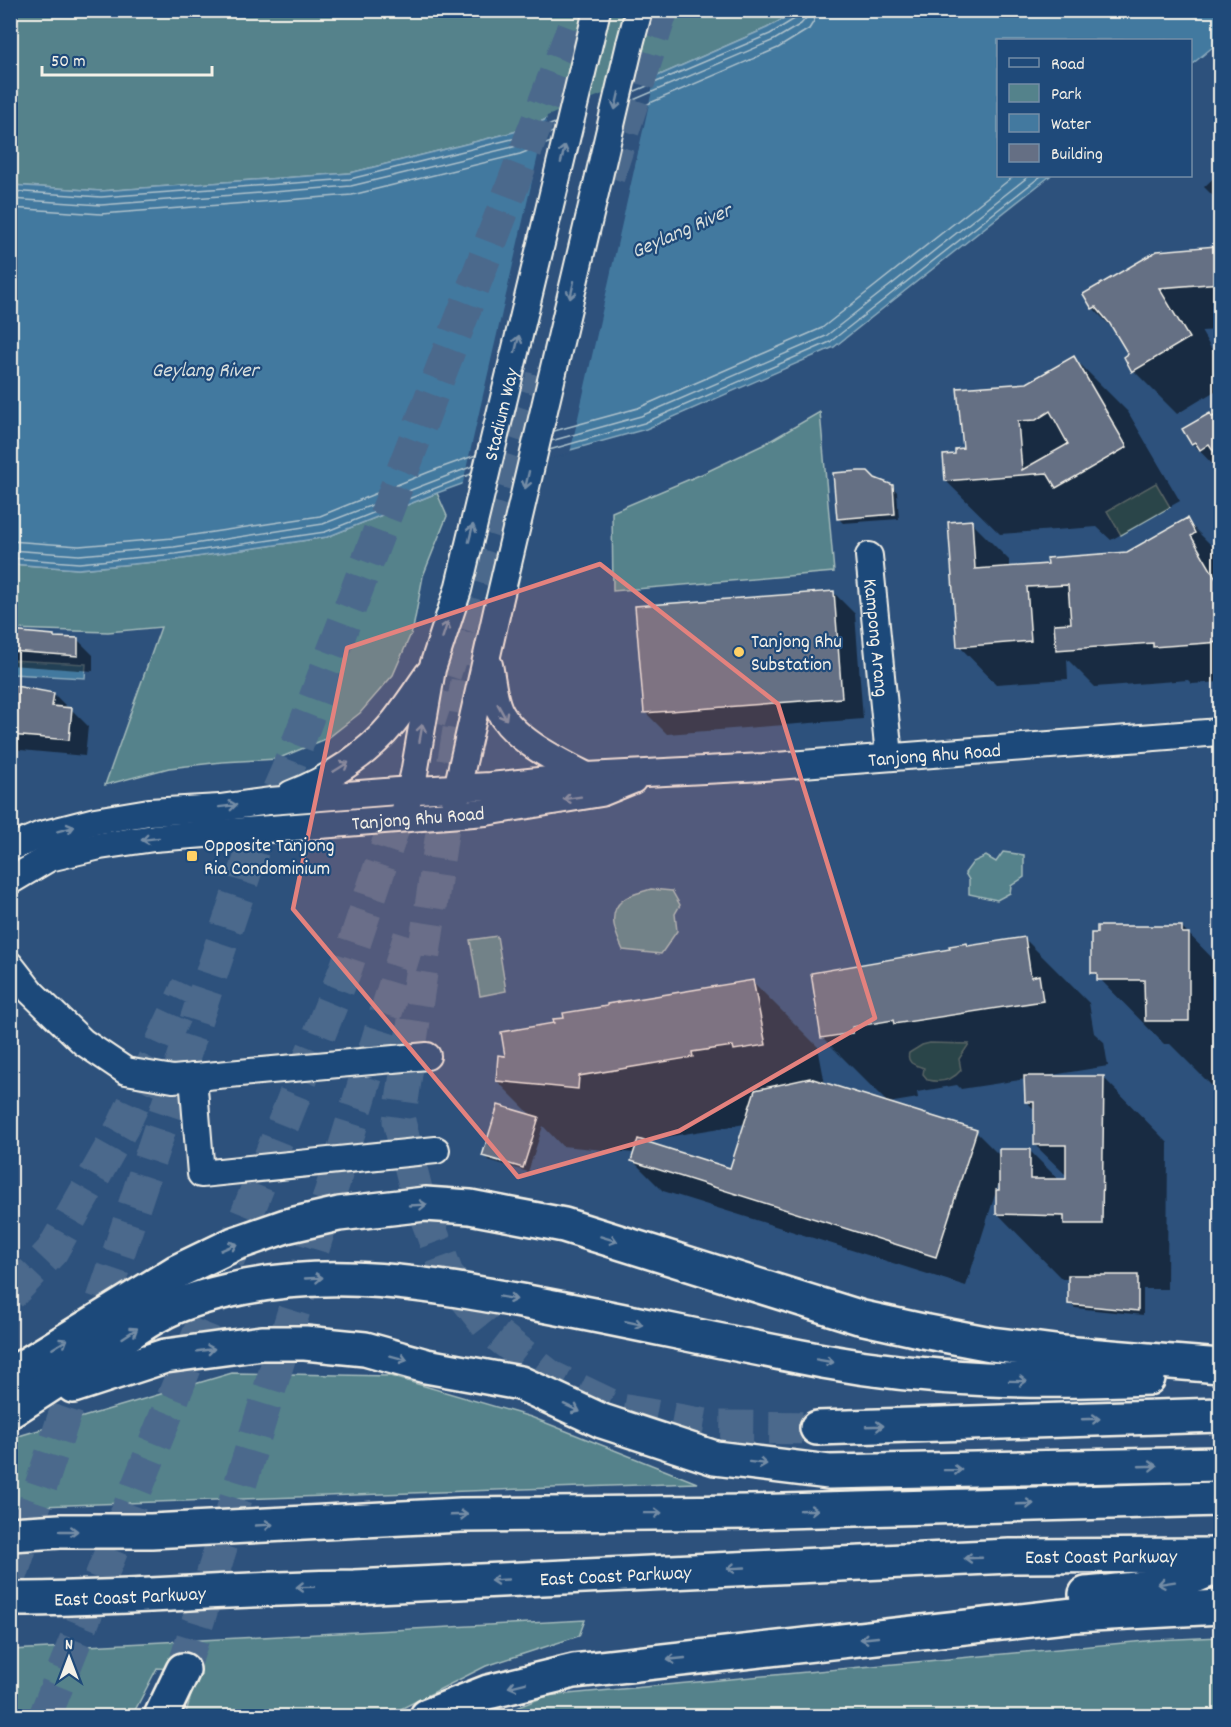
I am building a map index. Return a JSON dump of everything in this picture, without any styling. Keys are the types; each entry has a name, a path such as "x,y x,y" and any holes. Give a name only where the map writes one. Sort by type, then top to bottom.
{"highway":[{"path":"10,1375 178,1271 234,1244 286,1226 339,1214 425,1204 470,1207 564,1225 859,1317 923,1331 991,1344 1063,1353 1221,1366"},
{"path":"10,1411 160,1314 226,1291 311,1278 355,1277 403,1281 475,1292 823,1361 900,1374 1066,1382 1221,1375"},
{"path":"10,1411 89,1379 165,1356 262,1343 305,1343 365,1349 426,1366 520,1383 602,1421 715,1458 829,1472 1221,1464"},
{"path":"817,1428 1221,1415"},
{"path":"10,1534 60,1531 152,1531 460,1515 750,1512 1221,1499"},
{"name":"East Coast Parkway","path":"10,1599 63,1599 998,1557 1221,1555"},
{"path":"574,1671 623,1646 686,1635 1132,1589 1182,1581 1207,1573 1221,1564"},
{"path":"10,1618 36,1612 63,1599"},
{"path":"426,1716 488,1692 574,1671 1074,1615 1221,1607"},
{"path":"161,1716 183,1670"}],"street":[{"name":"Stadium Way","path":"403,818 432,669 458,590 597,10"},
{"path":"454,816 457,789 499,602 639,10"},
{"name":"Kampong Arang","path":"869,556 889,756"},
{"path":"487,656 499,711 517,733 543,753 586,776"},
{"path":"270,801 307,788 359,756 392,725 432,669"},
{"name":"Tanjong Rhu Road","path":"10,848 41,835 95,821 149,812 220,808 270,801 409,790 457,789 586,776 763,767 1221,732"},
{"name":"Tanjong Rhu Road","path":"10,881 49,858 133,841 403,818 454,816 601,793 647,774"},
{"path":"10,965 31,992 83,1042 126,1071 173,1079 427,1056"},
{"path":"193,1077 201,1174 436,1150"}],"highlighted area":[{"path":"600,564 778,704 875,1018 679,1131 518,1177 293,909 347,648"}],"green space":[{"path":"10,11 797,11 767,28 660,75 514,132 350,173 101,191 11,185"},
{"path":"820,412 834,572 613,591 612,512 763,445"},
{"path":"1156,483 1170,507 1121,535 1107,511"},
{"path":"437,493 447,516 423,576 413,629 393,675 360,713 328,738 277,759 169,768 105,785 161,627 108,632 11,629 10,564 78,569 176,560 327,537"},
{"path":"1003,852 1024,855 1024,877 1011,886 1010,893 997,900 969,894 969,880 965,873 973,862 986,856 996,862"},
{"path":"651,889 672,891 680,905 675,914 677,931 661,954 623,950 614,924 615,911 626,898"},
{"path":"497,936 506,991 480,996 470,940"},
{"path":"930,1043 969,1044 959,1059 961,1070 958,1074 946,1080 928,1080 923,1074 924,1068 910,1062 909,1053"},
{"path":"232,1373 390,1376 531,1417 697,1483 11,1507 11,1441 22,1435"},
{"path":"585,1620 579,1636 486,1666 387,1716 185,1716 198,1671 157,1668 132,1716 11,1716 11,1650"},
{"path":"1220,1637 1220,1716 496,1716 546,1696 1156,1640"}],"water":[{"name":"Geylang River","path":"797,11 1220,11 1220,41 1192,64 1192,39 997,39 997,177 1049,177 834,347 646,429 509,467 327,537 176,560 78,569 11,564 10,185 101,191 350,173 514,132 660,75 767,28"},
{"path":"10,660 86,664 85,678 11,674"}],"pier":[{"path":"656,73 570,453 509,470 462,487 547,116"}],"building":[{"path":"1216,246 1216,251 1221,250 1221,283 1159,288 1189,338 1132,372 1124,357 1128,354 1110,324 1096,307 1092,309 1083,294 1157,251"},
{"path":"1074,356 1127,447 1056,488 1047,473 945,481 943,455 955,454 955,449 963,448 957,388 1027,383","holes":["1050,411 1068,444 1022,470 1018,421 1036,420"]},
{"path":"1210,413 1212,417 1221,413 1221,462 1209,444 1200,450 1195,442 1191,444 1182,429"},
{"path":"868,471 875,478 893,485 895,514 837,519 833,473"},
{"path":"1187,518 1195,533 1191,536 1221,587 1221,642 1153,647 1153,643 1056,650 1054,624 1071,623 1068,585 1027,587 1031,641 957,647 948,522 972,520 975,569 1048,564 1047,558 1127,552"},
{"name":"Tanjong Rhu Substation","path":"834,591 842,698 644,713 635,606"},
{"path":"10,631 78,638 78,656 10,651"},
{"path":"10,685 54,693 52,706 72,708 69,740 10,735"},
{"path":"1097,926 1182,926 1182,933 1189,933 1189,1021 1145,1021 1144,980 1097,980 1097,973 1091,973 1091,933 1097,933"},
{"path":"1025,937 1031,977 1039,975 1043,1001 894,1024 893,1020 852,1027 853,1033 821,1038 811,973 950,949 949,946 967,943 968,946"},
{"path":"753,980 766,1045 734,1050 733,1046 692,1052 693,1057 579,1076 578,1089 496,1081 498,1055 505,1056 501,1032 554,1023 553,1019 564,1018 563,1013"},
{"path":"1024,1076 1104,1076 1102,1224 1064,1224 1064,1216 996,1214 996,1190 999,1190 999,1149 1030,1149 1030,1179 1066,1179 1066,1145 1034,1145 1034,1102 1025,1102"},
{"path":"810,1078 977,1130 936,1257 631,1161 638,1139 730,1168 755,1090"},
{"path":"498,1105 539,1117 523,1168 482,1156"},
{"path":"1068,1275 1138,1275 1138,1311 1068,1304"}],"tunnel":[{"path":"10,1579 254,846 287,771 580,10"},
{"path":"608,177 662,10"},
{"path":"429,721 543,377"},
{"path":"475,633 442,833 399,1121 416,1189 447,1274 491,1330 551,1377 621,1410 717,1427 817,1428"},
{"path":"45,1716 346,968 406,790"},
{"path":"183,1670 410,935"},
{"path":"10,1295 52,1251 123,1126 188,986"}],"place":[{"name":"Tanjong Rhu Substation","path":"739,652"},
{"name":"Opposite Tanjong Ria Condominium","path":"192,856"}]}
